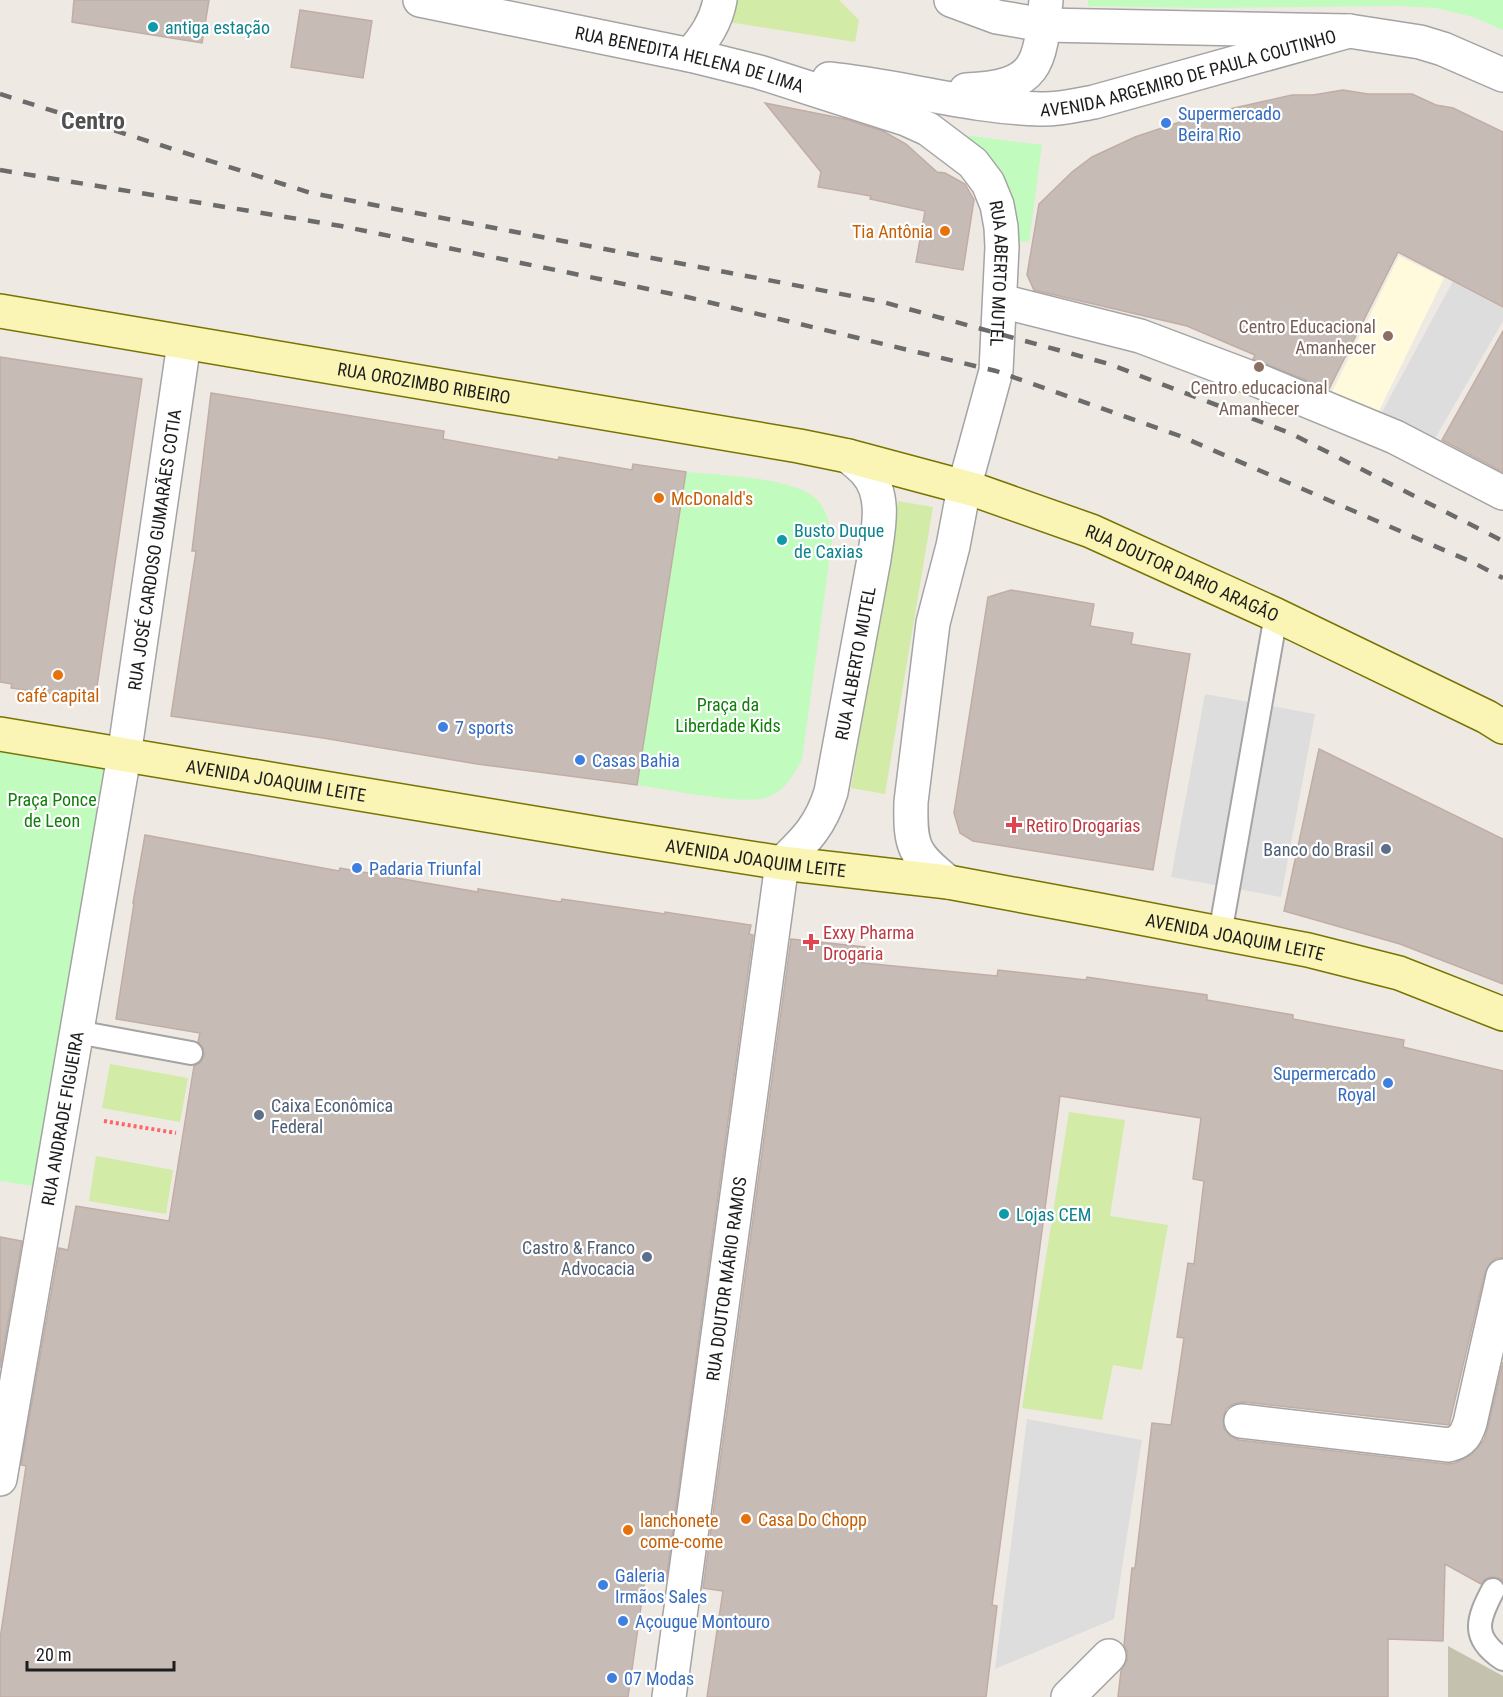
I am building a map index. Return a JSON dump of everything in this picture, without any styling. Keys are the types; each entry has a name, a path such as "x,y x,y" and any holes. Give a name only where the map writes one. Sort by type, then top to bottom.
{"main road":[{"name":"RUA OROZIMBO RIBEIRO","path":"0,311 848,456"},
{"name":"RUA DOUTOR DARIO ARAGÃO","path":"848,456 975,490 1091,531 1276,615 1503,726"},
{"name":"AVENIDA JOAQUIM LEITE","path":"0,734 782,863 948,882 1308,950 1400,973 1503,1014"}],"street":[{"name":"RUA BENEDITA HELENA DE LIMA","path":"420,0 690,55 759,72 906,119 950,143"},
{"path":"690,55 711,28 718,14 720,0"},
{"name":"AVENIDA ARGEMIRO DE PAULA COUTINHO","path":"951,0 997,17 1045,13 1349,31"},
{"path":"886,87 976,90 1007,84 1029,72 1035,64 1039,55 1045,13"},
{"path":"1349,31 1420,42 1443,49 1503,75"},
{"name":"AVENIDA ARGEMIRO DE PAULA COUTINHO","path":"759,72 858,82 1003,106 1041,109 1094,102 1349,31"},
{"name":"RUA ABERTO MUTEL","path":"950,143 973,163 988,183 997,205 1001,227 1001,301 996,372 963,488"},
{"path":"1001,301 1140,336 1262,382 1395,437 1503,493"},
{"name":"RUA JOSÉ CARDOSO GUMARÃES COTIA","path":"124,756 184,343"},
{"name":"RUA ALBERTO MUTEL","path":"782,863 808,838 826,810 874,559 879,526 878,495 866,472 848,456"},
{"path":"948,882 919,856 910,827 930,639 953,546 963,488"},
{"name":"RUA ANDRADE FIGUEIRA","path":"0,1479 124,756"},
{"name":"RUA DOUTOR MÁRIO RAMOS","path":"669,1697 782,863"},
{"path":"1241,1421 1449,1445 1458,1443 1465,1436 1470,1422 1503,1276"},
{"path":"1068,1697 1109,1656"}],"lane":[{"path":"1220,934 1276,615"},
{"path":"76,1032 191,1053"},
{"path":"1492,1590 1481,1612 1479,1624 1481,1637 1488,1647 1503,1659"}],"path":[{"path":"61,1114 176,1133"}],"shaded area":[{"path":"1503,189 1503,321 1434,440 1381,414"},
{"name":"Centro Educacional Amanhecer","path":"1399,256 1444,278 1377,415 1331,394"},
{"path":"1205,694 1315,714 1281,897 1171,877"},
{"path":"1027,1419 1142,1440 1114,1619 995,1669"},
{"path":"1448,1646 1503,1676 1503,1697 1448,1697"}],"green space":[{"path":"733,0 839,0 859,20 855,42 728,22"},
{"path":"1088,0 1503,0 1503,30 1473,17 1436,8 1088,6"},
{"path":"964,135 1042,145 1029,242 1010,240"},
{"name":"Praça da Liberdade Kids","path":"686,472 737,476 795,487 819,502 825,511 829,525 832,541 802,759 788,781 779,791 768,797 724,798 637,785"},
{"path":"898,501 933,507 885,794 851,788"},
{"name":"Praça Ponce de Leon","path":"0,744 111,766 39,1187 0,1181"},
{"path":"110,1064 188,1078 180,1122 102,1108"},
{"path":"1069,1112 1125,1120 1110,1216 1168,1225 1142,1370 1113,1365 1102,1420 1022,1408"},
{"path":"96,1156 173,1170 166,1214 89,1201"}],"building":[{"name":"antiga estação","path":"74,0 209,0 202,43 72,22"},
{"path":"300,10 372,21 363,78 291,67"},
{"path":"1343,90 1368,94 1412,94 1436,105 1453,108 1503,132 1503,307 1398,252 1329,389 1253,359 1255,355 1187,326 1034,290 1027,275 1039,204 1072,172 1092,157 1135,137 1198,116 1292,95 1313,95"},
{"path":"765,103 845,119 883,131 906,144 937,172 945,173 965,184 974,200 963,270 916,262 925,211 870,199 871,196 818,187 821,172"},
{"path":"1503,331 1503,472 1442,440"},
{"path":"0,357 142,379 95,700 11,688 12,684 0,682"},
{"path":"211,393 444,431 443,439 558,460 559,457 632,470 633,464 686,472 637,785 477,764 323,738 171,716 196,551 192,551"},
{"path":"1011,590 1094,604 1090,626 1133,633 1131,644 1190,654 1153,870 973,841 960,833 954,813 988,597"},
{"name":"Banco do Brasil","path":"1319,749 1503,839 1503,984 1400,944 1284,911"},
{"path":"145,835 339,871 340,868 478,892 478,889 561,902 562,899 751,925 749,934 753,935 666,1582 645,1579 628,1697 0,1697 0,1639 26,1466 21,1465 59,1248 68,1250 76,1206 169,1221 194,1066 201,1062 204,1055 203,1048 198,1042 200,1033 116,1019"},
{"path":"791,939 865,947 863,963 997,976 998,970 1086,980 1087,977 1207,995 1207,1000 1293,1015 1293,1019 1404,1040 1403,1047 1503,1071 1503,1258 1497,1258 1490,1263 1485,1272 1449,1425 1243,1402 1233,1404 1226,1409 1223,1418 1224,1429 1230,1436 1239,1440 1447,1464 1455,1463 1471,1455 1484,1440 1503,1362 1503,1581 1492,1577 1485,1579 1481,1584 1445,1564 1443,1641 1388,1639 1388,1697 1118,1697 1121,1671 1127,1660 1124,1645 1132,1568 1135,1568 1152,1423 1171,1425 1184,1338 1177,1337 1188,1263 1194,1264 1204,1181 1193,1179 1201,1118 1060,1096 992,1605 997,1606 986,1697 707,1697 723,1591 703,1588"},
{"path":"0,1237 22,1241 0,1368"}],"railway":[{"path":"0,94 311,193 883,302 1109,364 1290,433 1503,541"},
{"path":"0,170 341,226 687,297 996,371 1180,436 1474,563 1503,578"}],"place":[{"name":"antiga estação","path":"153,27"},
{"name":"Supermercado Beira Rio","path":"1166,123"},
{"name":"Tia Antônia","path":"945,231"},
{"name":"Centro Educacional Amanhecer","path":"1388,336"},
{"name":"Centro educacional Amanhecer","path":"1259,367"},
{"name":"McDonald's","path":"659,498"},
{"name":"Busto Duque de Caxias","path":"782,540"},
{"name":"café capital","path":"58,675"},
{"name":"7 sports","path":"443,727"},
{"name":"Casas Bahia","path":"580,760"},
{"name":"Retiro Drogarias","path":"1014,825"},
{"name":"Banco do Brasil","path":"1386,849"},
{"name":"Padaria Triunfal","path":"357,868"},
{"name":"Exxy Pharma Drogaria","path":"811,942"},
{"name":"Supermercado Royal","path":"1388,1083"},
{"name":"Caixa Econômica Federal","path":"259,1115"},
{"name":"Lojas CEM","path":"1004,1214"},
{"name":"Castro & Franco Advocacia","path":"647,1257"},
{"name":"Casa Do Chopp","path":"746,1519"},
{"name":"lanchonete come-come","path":"628,1530"},
{"name":"Galeria Irmãos Sales","path":"603,1585"},
{"name":"Açougue Montouro","path":"623,1621"},
{"name":"07 Modas","path":"612,1678"}],"district":[{"name":"Centro","path":"93,121"}]}
